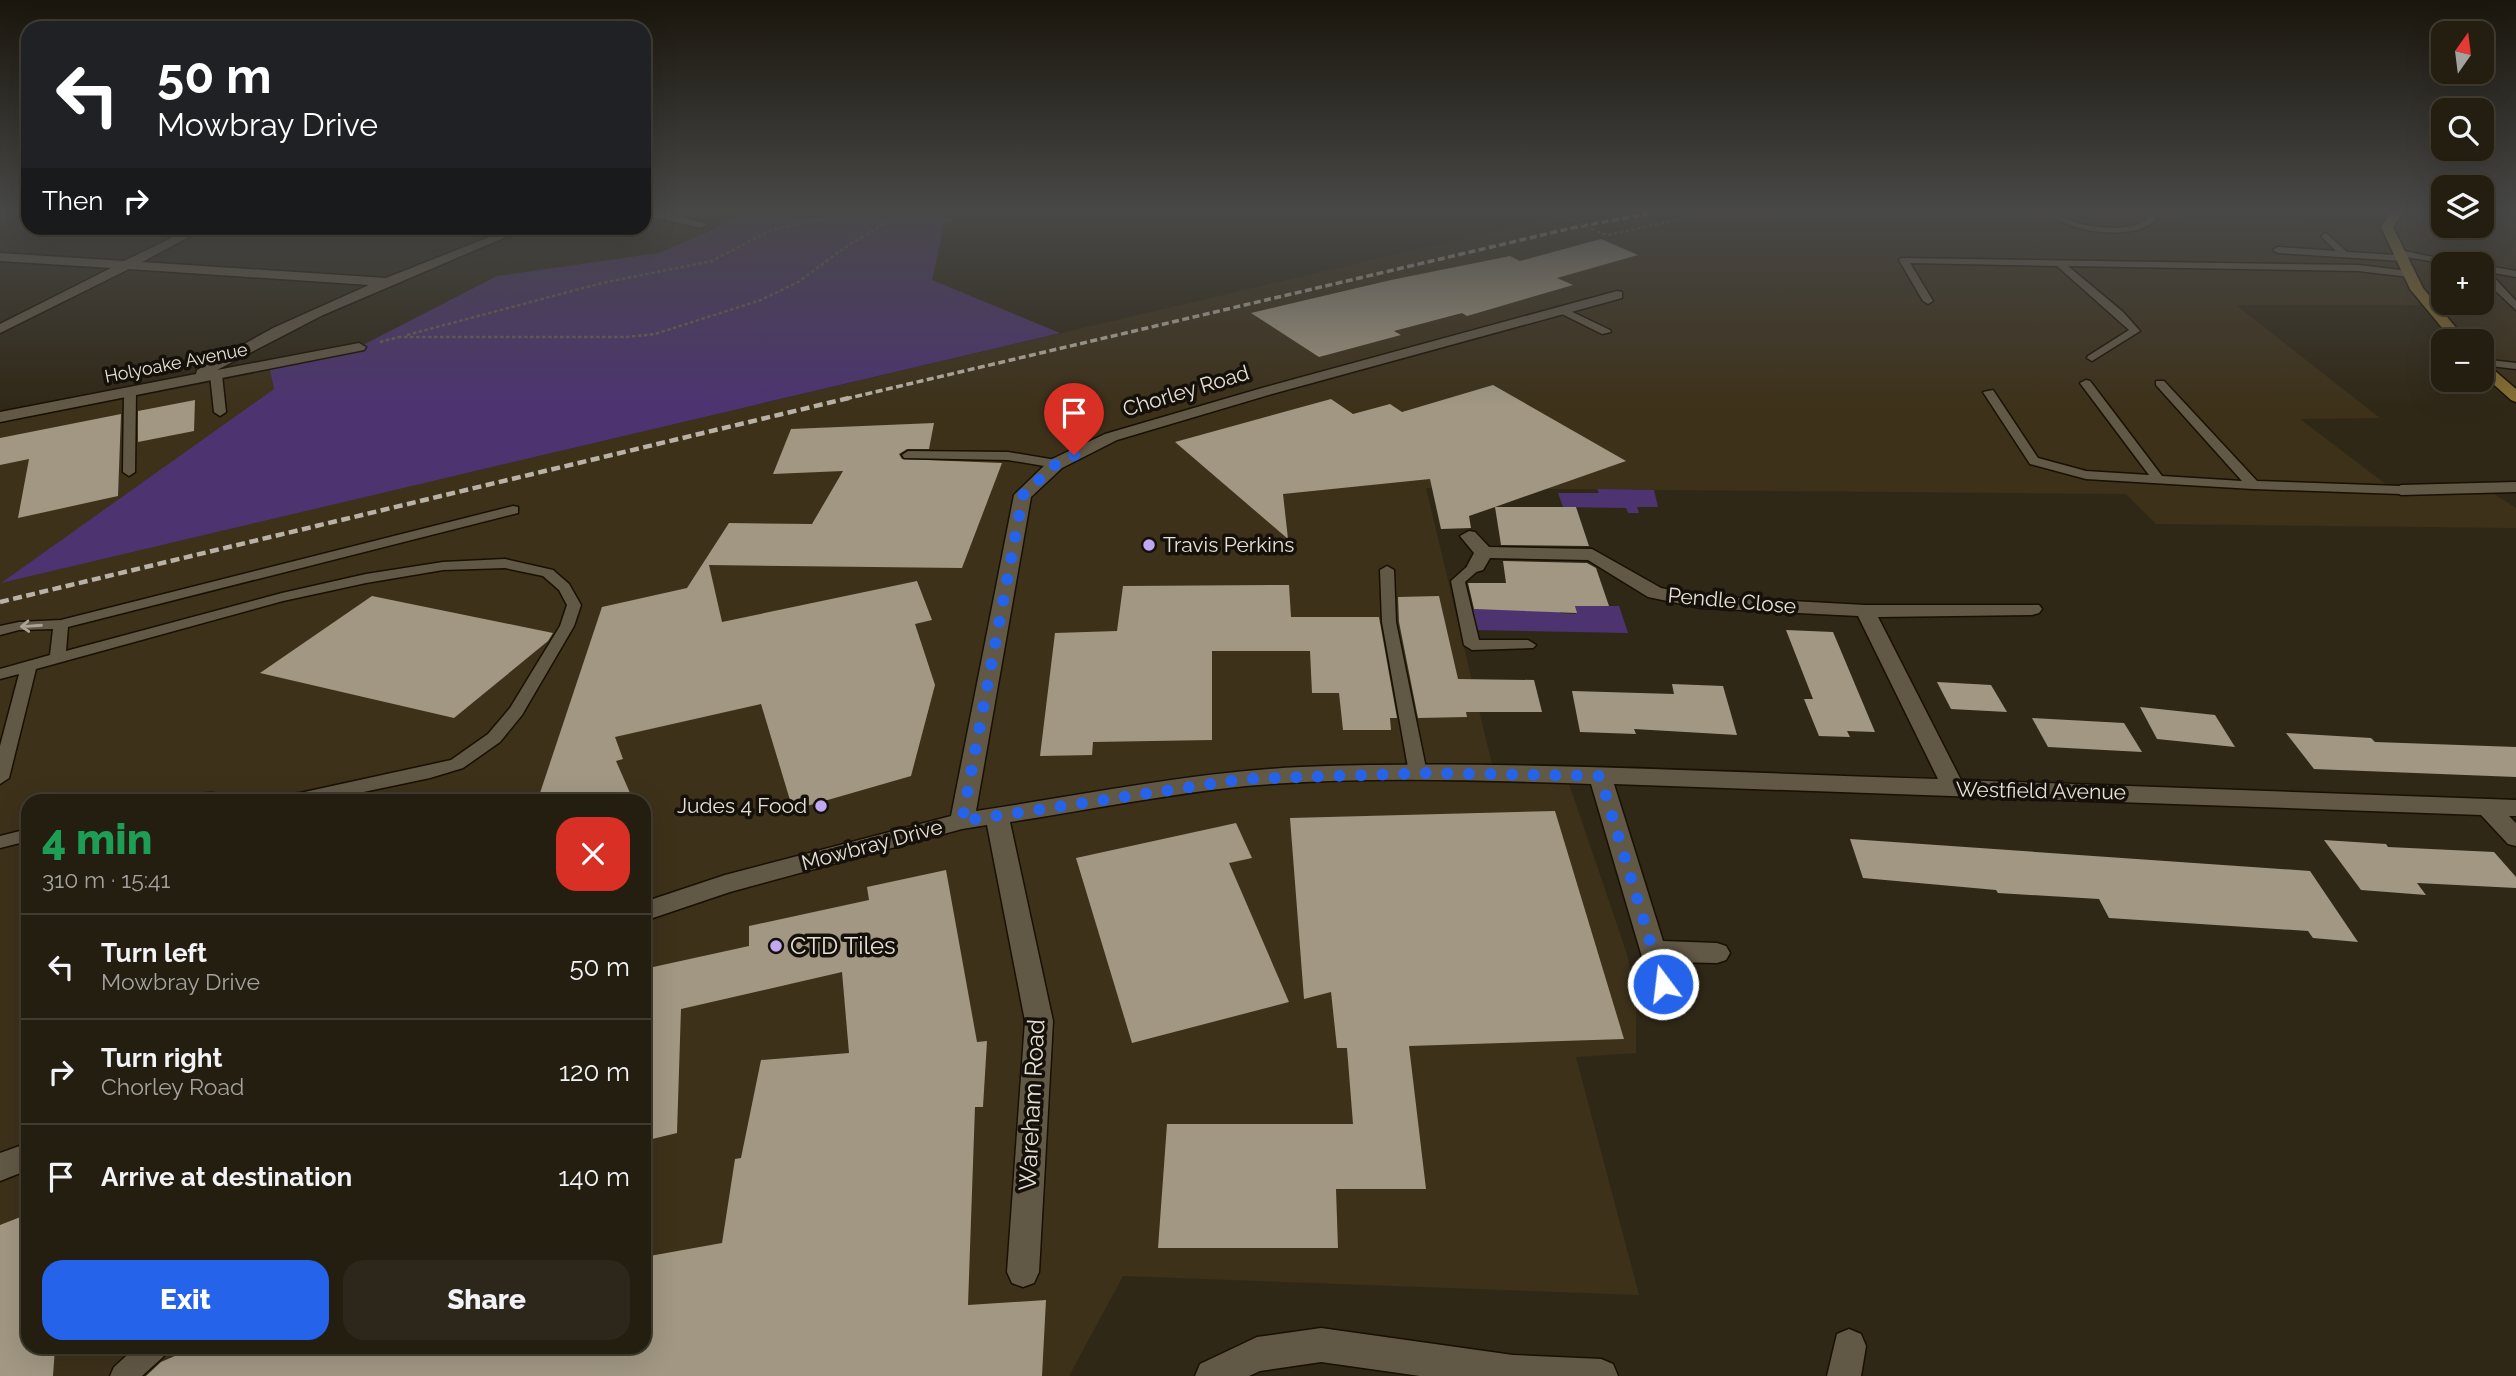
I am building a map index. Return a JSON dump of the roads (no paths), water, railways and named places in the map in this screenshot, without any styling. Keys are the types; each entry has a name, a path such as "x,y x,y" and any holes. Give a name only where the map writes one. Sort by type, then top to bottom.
{"main road":[{"path":"2411,277 2417,289 2450,329"},
{"path":"2494,376 2516,397"}],"street":[{"path":"0,329 103,277"},
{"path":"315,277 389,282"},
{"path":"191,380 250,343 401,277"},
{"name":"Chorley Road","path":"962,821 1023,495 1056,464 1111,437 1267,391 1617,295"},
{"name":"Holyoake Avenue","path":"0,417 359,347"},
{"path":"2401,490 2516,487"},
{"path":"1469,536 1480,559"},
{"name":"Pendle Close","path":"1480,559 1592,555 1599,557 1639,586 1672,598 1744,606 1865,611 2032,609"},
{"path":"1865,611 1954,789"},
{"name":"Mowbray Drive","path":"651,910 738,881 962,821 1244,779 1418,773 1566,775"},
{"name":"Westfield Avenue","path":"1566,775 2516,808"},
{"path":"1600,776 1663,984"},
{"path":"2487,807 2516,838"},
{"name":"Wareham Road","path":"997,816 1039,1021 1023,1272"},
{"path":"1654,951 1717,953"},
{"path":"0,1167 21,1159"},
{"path":"1212,1376 1257,1354 1321,1345 1448,1369 1601,1376"}],"lane":[{"path":"1914,277 1928,301"},
{"path":"2075,277 2119,314 2134,331 2092,358"},
{"path":"2487,277 2516,307"},
{"path":"1562,310 1606,332"},
{"path":"2494,365 2516,366"},
{"path":"216,375 220,412"},
{"path":"2086,383 2160,480"},
{"path":"2160,383 2253,485"},
{"path":"129,472 130,392"},
{"path":"1989,392 2034,461 2086,475 2401,490"},
{"path":"908,454 1008,456 1056,464"},
{"path":"0,631 19,626 61,624 513,510"},
{"path":"1480,559 1458,581 1472,645 1528,645"},
{"path":"0,674 257,604 396,573 454,564 500,562 547,572 566,586 574,605 567,626 516,711 494,738 457,764 324,794"},
{"path":"1387,570 1389,622 1418,773"},
{"path":"57,659 61,624"},
{"path":"0,778 29,666"},
{"path":"0,842 21,837"},
{"path":"123,1376 148,1354"}],"railway":[{"path":"845,399 1363,277"},
{"path":"0,602 853,397"}],"place":[{"name":"Travis Perkins","path":"1149,545"},
{"name":"Judes 4 Food","path":"821,806"},
{"name":"CTD Tiles","path":"776,946"}]}
